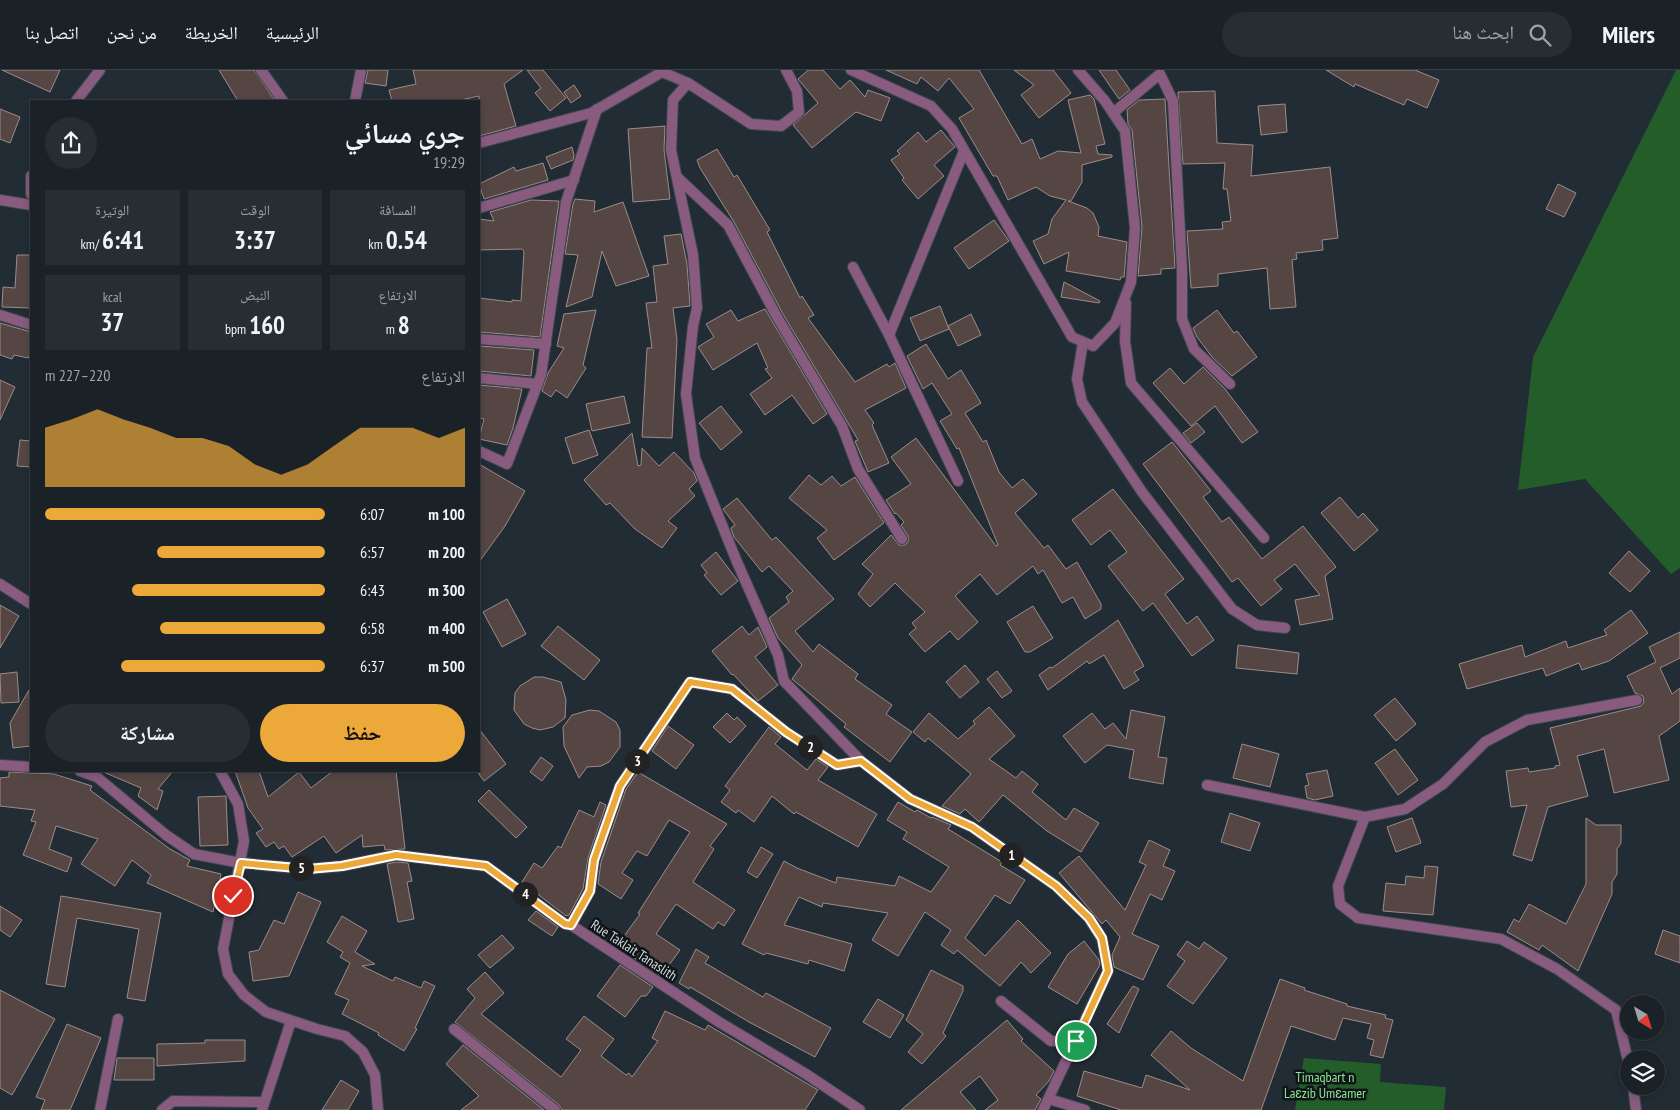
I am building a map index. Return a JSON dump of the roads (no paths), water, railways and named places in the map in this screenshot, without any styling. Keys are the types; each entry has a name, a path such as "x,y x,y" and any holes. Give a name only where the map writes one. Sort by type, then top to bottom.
{"street":[{"path":"77,100 100,70"},
{"path":"261,70 282,100"},
{"path":"355,100 361,70"},
{"path":"480,142 591,113 662,72 688,83 751,124 781,126 799,112 797,91 786,70"},
{"path":"851,70 931,106 952,129 1072,337 1093,346 1115,323 1132,282 1135,228 1125,131 1078,70"},
{"path":"1112,113 1160,74 1173,101 1182,269 1182,319 1194,349 1230,384"},
{"path":"688,83 673,100 671,150 694,255 697,308 693,326 686,394 695,458 737,562 778,655 784,681 861,761 910,799 972,827 1056,886 1089,918 1102,938 1108,971 1043,1110"},
{"path":"480,451 507,464 538,384 546,344 566,202 597,109"},
{"path":"889,335 964,151"},
{"path":"677,177 728,226 777,317 842,426 858,469 902,539"},
{"path":"480,208 574,180"},
{"path":"0,200 30,205"},
{"path":"853,267 889,335 958,481"},
{"path":"1126,297 1125,341 1131,383 1264,538"},
{"path":"0,315 30,325"},
{"path":"480,339 546,344"},
{"path":"1083,342 1078,379 1082,402 1142,492 1232,609 1257,625 1285,628"},
{"path":"480,378 538,384"},
{"path":"0,584 30,603"},
{"path":"571,925 590,891 594,860 620,786 690,682 732,689 786,732 837,765 861,761"},
{"path":"1207,785 1366,818 1406,809 1443,784 1486,742 1528,720 1637,700"},
{"path":"0,765 30,767"},
{"name":"Rue Taklait Tanaslith","path":"82,772 97,778 166,835 194,854 241,863 308,869 342,866 396,855 486,866 565,924 571,925 719,1022 806,1074 860,1110"},
{"path":"219,773 238,804 244,841 223,949 228,974 244,995 266,1012 345,1036 363,1052 375,1075 378,1110"},
{"path":"1366,818 1338,886 1340,904 1358,918 1501,939 1556,969 1616,1010 1625,1050"},
{"path":"1000,1002 1051,1041 1076,1041"},
{"path":"100,1110 118,1019"},
{"path":"162,1110 172,1101 263,1106 292,1021"},
{"path":"454,1029 555,1110"},
{"path":"1634,1095 1636,1110"},
{"path":"1049,1100 1084,1110"}],"park label":[{"name":"Timaqbart n Laɛzib Umɛamer","path":"1325,1086"}]}
